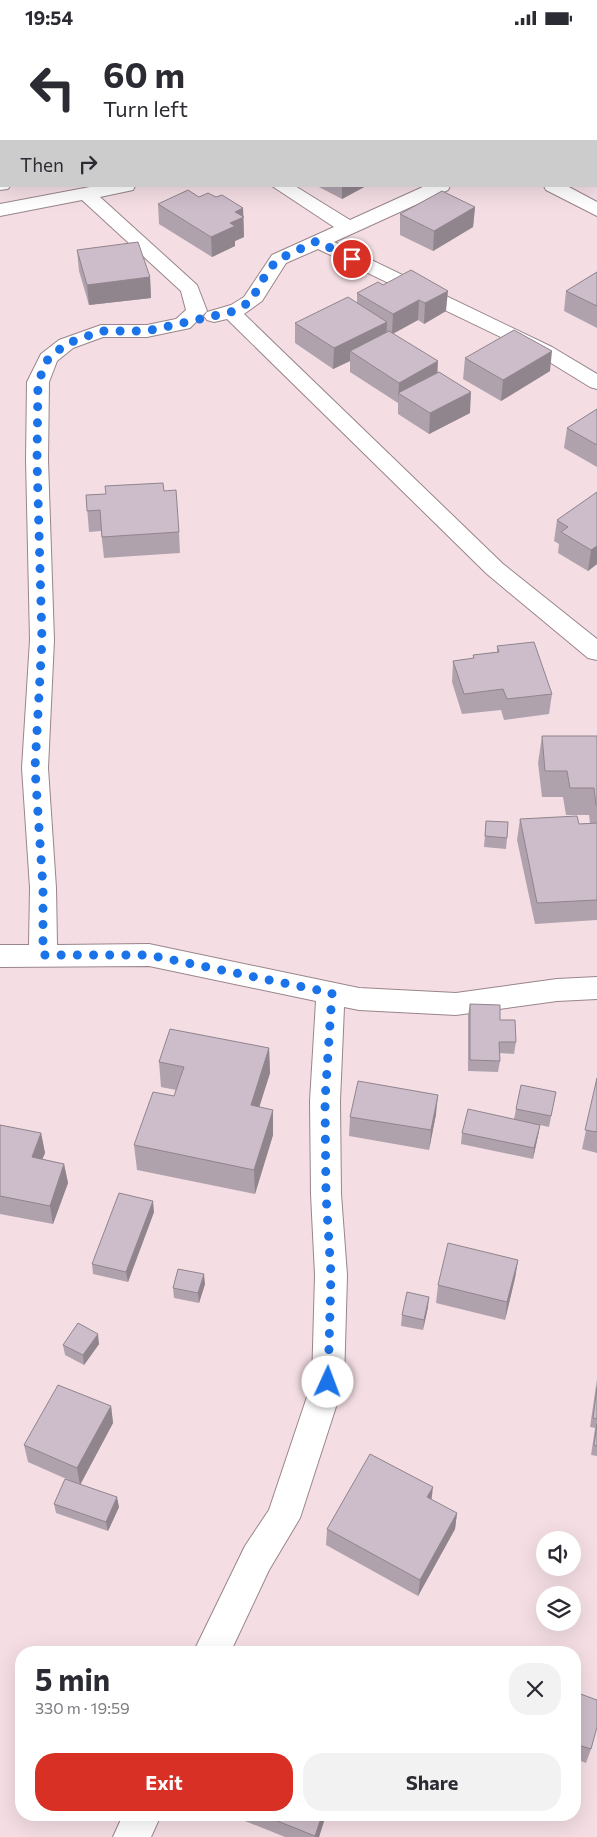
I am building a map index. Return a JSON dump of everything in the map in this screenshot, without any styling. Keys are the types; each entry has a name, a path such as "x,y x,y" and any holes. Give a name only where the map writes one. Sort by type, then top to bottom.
{"street":[{"path":"3,187 22,205"},
{"path":"0,210 122,187"},
{"path":"283,187 348,227"},
{"path":"43,955 43,888 35,768 42,640 37,460 38,382 48,359 66,344 101,331 147,331 231,312 250,302 269,269 279,259 439,187"},
{"path":"555,187 597,210"},
{"path":"86,195 190,289 198,311 183,324"},
{"path":"317,241 545,351 596,380"},
{"path":"231,312 495,569 597,652"},
{"path":"0,957 149,955 359,999 456,1005 557,990 597,988"},
{"path":"214,1646 257,1558 283,1518 328,1382 331,1275 326,1194 325,1101 332,993"},
{"path":"132,1837 139,1821"}],"building":[{"path":"188,190 199,197 208,193 216,197 222,195 243,208 235,212 244,217 230,223 235,226 211,237 158,204"},
{"path":"442,191 475,207 434,231 400,214"},
{"path":"138,242 150,277 87,285 77,250"},
{"path":"411,270 448,291 425,303 419,300 393,314 357,293 378,282 383,285"},
{"path":"597,272 597,306 566,291"},
{"path":"348,297 387,322 334,348 295,323"},
{"path":"514,330 552,351 503,380 465,358"},
{"path":"389,331 438,361 399,383 350,351"},
{"path":"439,372 471,392 430,413 398,393"},
{"path":"597,409 597,445 567,428"},
{"path":"163,483 164,491 176,490 179,532 102,537 100,510 87,511 86,495 106,494 105,486"},
{"path":"597,492 597,546 591,550 561,532 568,527 557,520"},
{"path":"534,642 552,694 507,699 503,689 464,694 453,661 474,658 473,655 499,652 497,646"},
{"path":"542,736 597,736 597,805 594,788 570,788 567,771 545,771"},
{"path":"577,816 579,824 597,823 597,900 537,903 520,819"},
{"path":"486,821 508,822 507,838 485,836"},
{"path":"470,1004 500,1005 500,1020 515,1020 516,1042 499,1042 500,1061 470,1060"},
{"path":"170,1029 269,1048 251,1105 273,1110 254,1170 134,1145 153,1092 174,1096 184,1067 159,1062"},
{"path":"597,1078 597,1132 585,1130"},
{"path":"358,1081 438,1095 431,1130 350,1117"},
{"path":"521,1085 556,1092 551,1116 516,1109"},
{"path":"468,1109 540,1125 534,1148 462,1133"},
{"path":"0,1125 41,1133 32,1157 64,1164 50,1206 0,1196"},
{"path":"119,1193 153,1201 126,1272 92,1264"},
{"path":"448,1243 518,1260 507,1302 438,1285"},
{"path":"178,1269 204,1274 198,1293 173,1288"},
{"path":"407,1292 429,1297 424,1320 402,1315"},
{"path":"78,1323 98,1334 83,1355 63,1345"},
{"path":"58,1385 111,1406 77,1468 24,1445"},
{"path":"597,1387 597,1419 593,1418"},
{"path":"597,1424 597,1446 594,1445"},
{"path":"370,1454 433,1487 427,1497 457,1513 420,1580 327,1529"},
{"path":"65,1479 117,1497 106,1522 54,1504"},
{"path":"581,1694 597,1700 597,1727 591,1749 581,1746"},
{"path":"277,1821 320,1821 315,1836"}],"route":[{"path":"328,1382 331,1275 326,1194 325,1101 332,993 149,955 43,955 43,888 35,768 42,640 37,460 38,382 48,359 66,344 101,331 147,331 231,312 250,302 257,293 269,269 279,259 317,241 352,259"}]}
